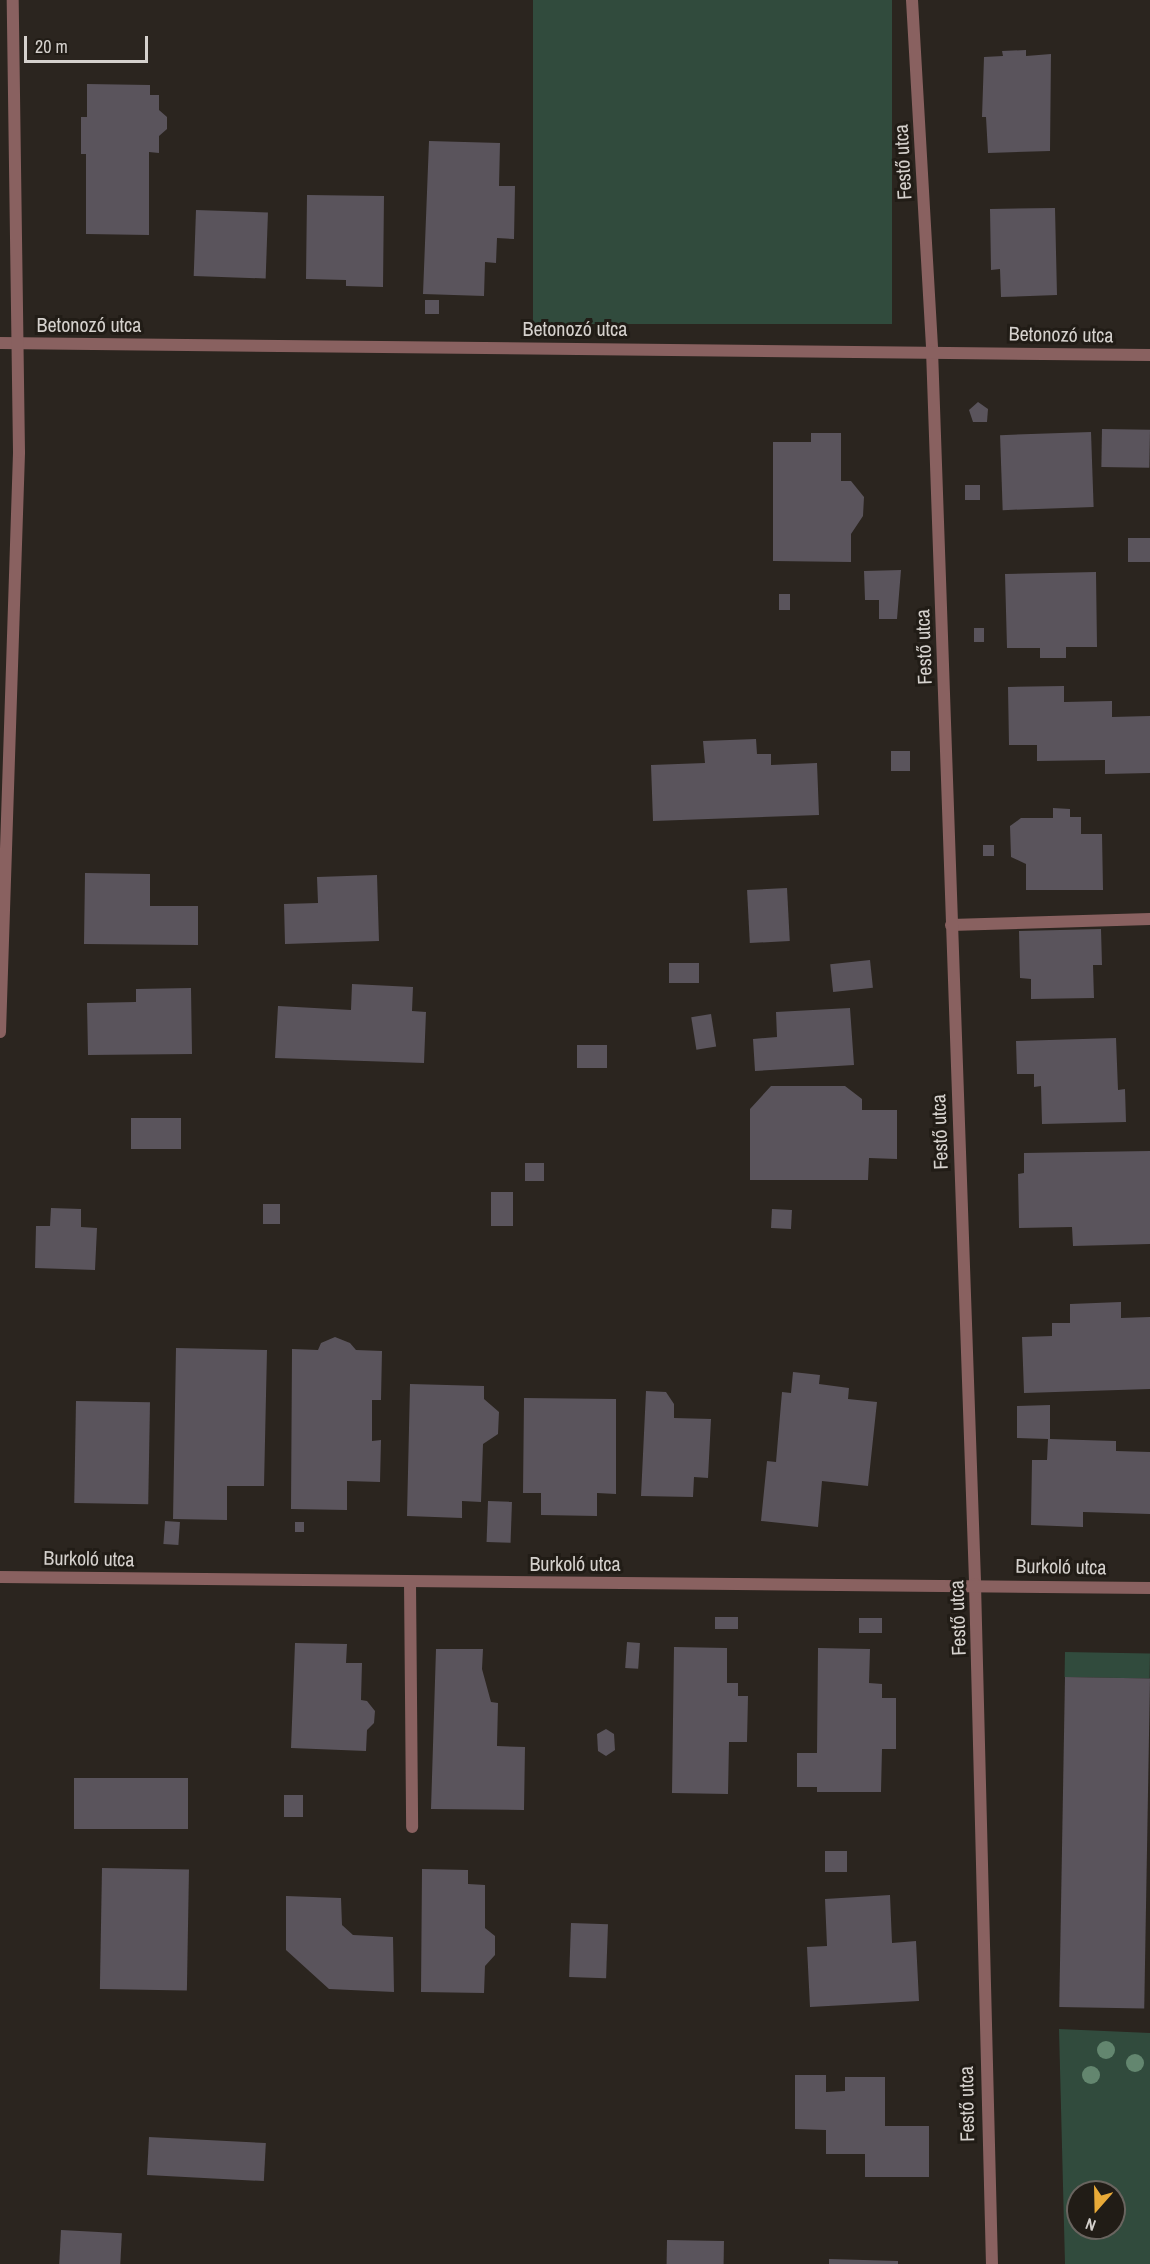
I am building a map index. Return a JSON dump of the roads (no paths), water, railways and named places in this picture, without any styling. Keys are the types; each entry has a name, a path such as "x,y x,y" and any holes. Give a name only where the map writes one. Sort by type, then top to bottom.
{"street":[{"path":"0,1032 19,452 15,343 13,0"},
{"name":"Festő utca","path":"912,0 932,350 975,1584 992,2264"},
{"name":"Betonozó utca","path":"0,343 932,350 1150,355"},
{"path":"951,925 1150,919"},
{"name":"Burkoló utca","path":"0,1577 410,1582 975,1584 1150,1588"},
{"path":"410,1582 412,1827"}]}
